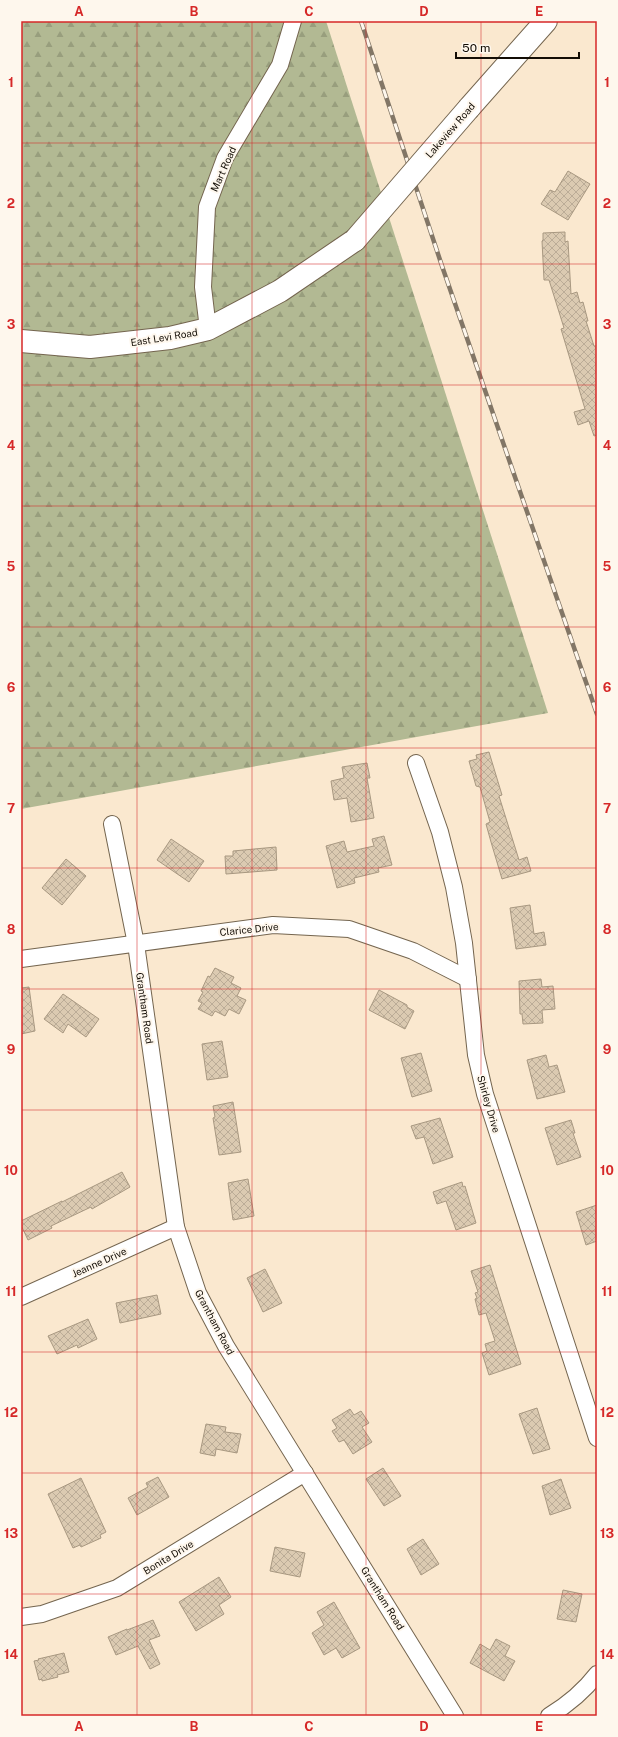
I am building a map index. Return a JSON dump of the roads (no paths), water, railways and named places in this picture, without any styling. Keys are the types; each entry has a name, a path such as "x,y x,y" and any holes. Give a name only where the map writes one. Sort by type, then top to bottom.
{"street":[{"name":"Mart Road","path":"208,329 203,287 207,207 225,158 280,66 292,21"},
{"name":"Lakeview Road","path":"355,240 546,21"},
{"name":"East Levi Road","path":"21,341 90,347 170,338 208,329 280,291 355,240"},
{"name":"Shirley Drive","path":"416,763 440,832 454,887 462,930 476,1055 485,1094 597,1438"},
{"name":"Grantham Road","path":"112,824 136,944 176,1227 198,1293 226,1346 455,1716"},
{"name":"Clarice Drive","path":"21,959 273,925 348,930 412,952 468,979"},
{"name":"Jeanne Drive","path":"21,1297 176,1227"},
{"name":"Bonita Drive","path":"21,1618 42,1614 117,1588 305,1473"},
{"path":"549,1716 585,1688 597,1674"}],"railway":[{"path":"361,21 442,266 597,714"}]}
